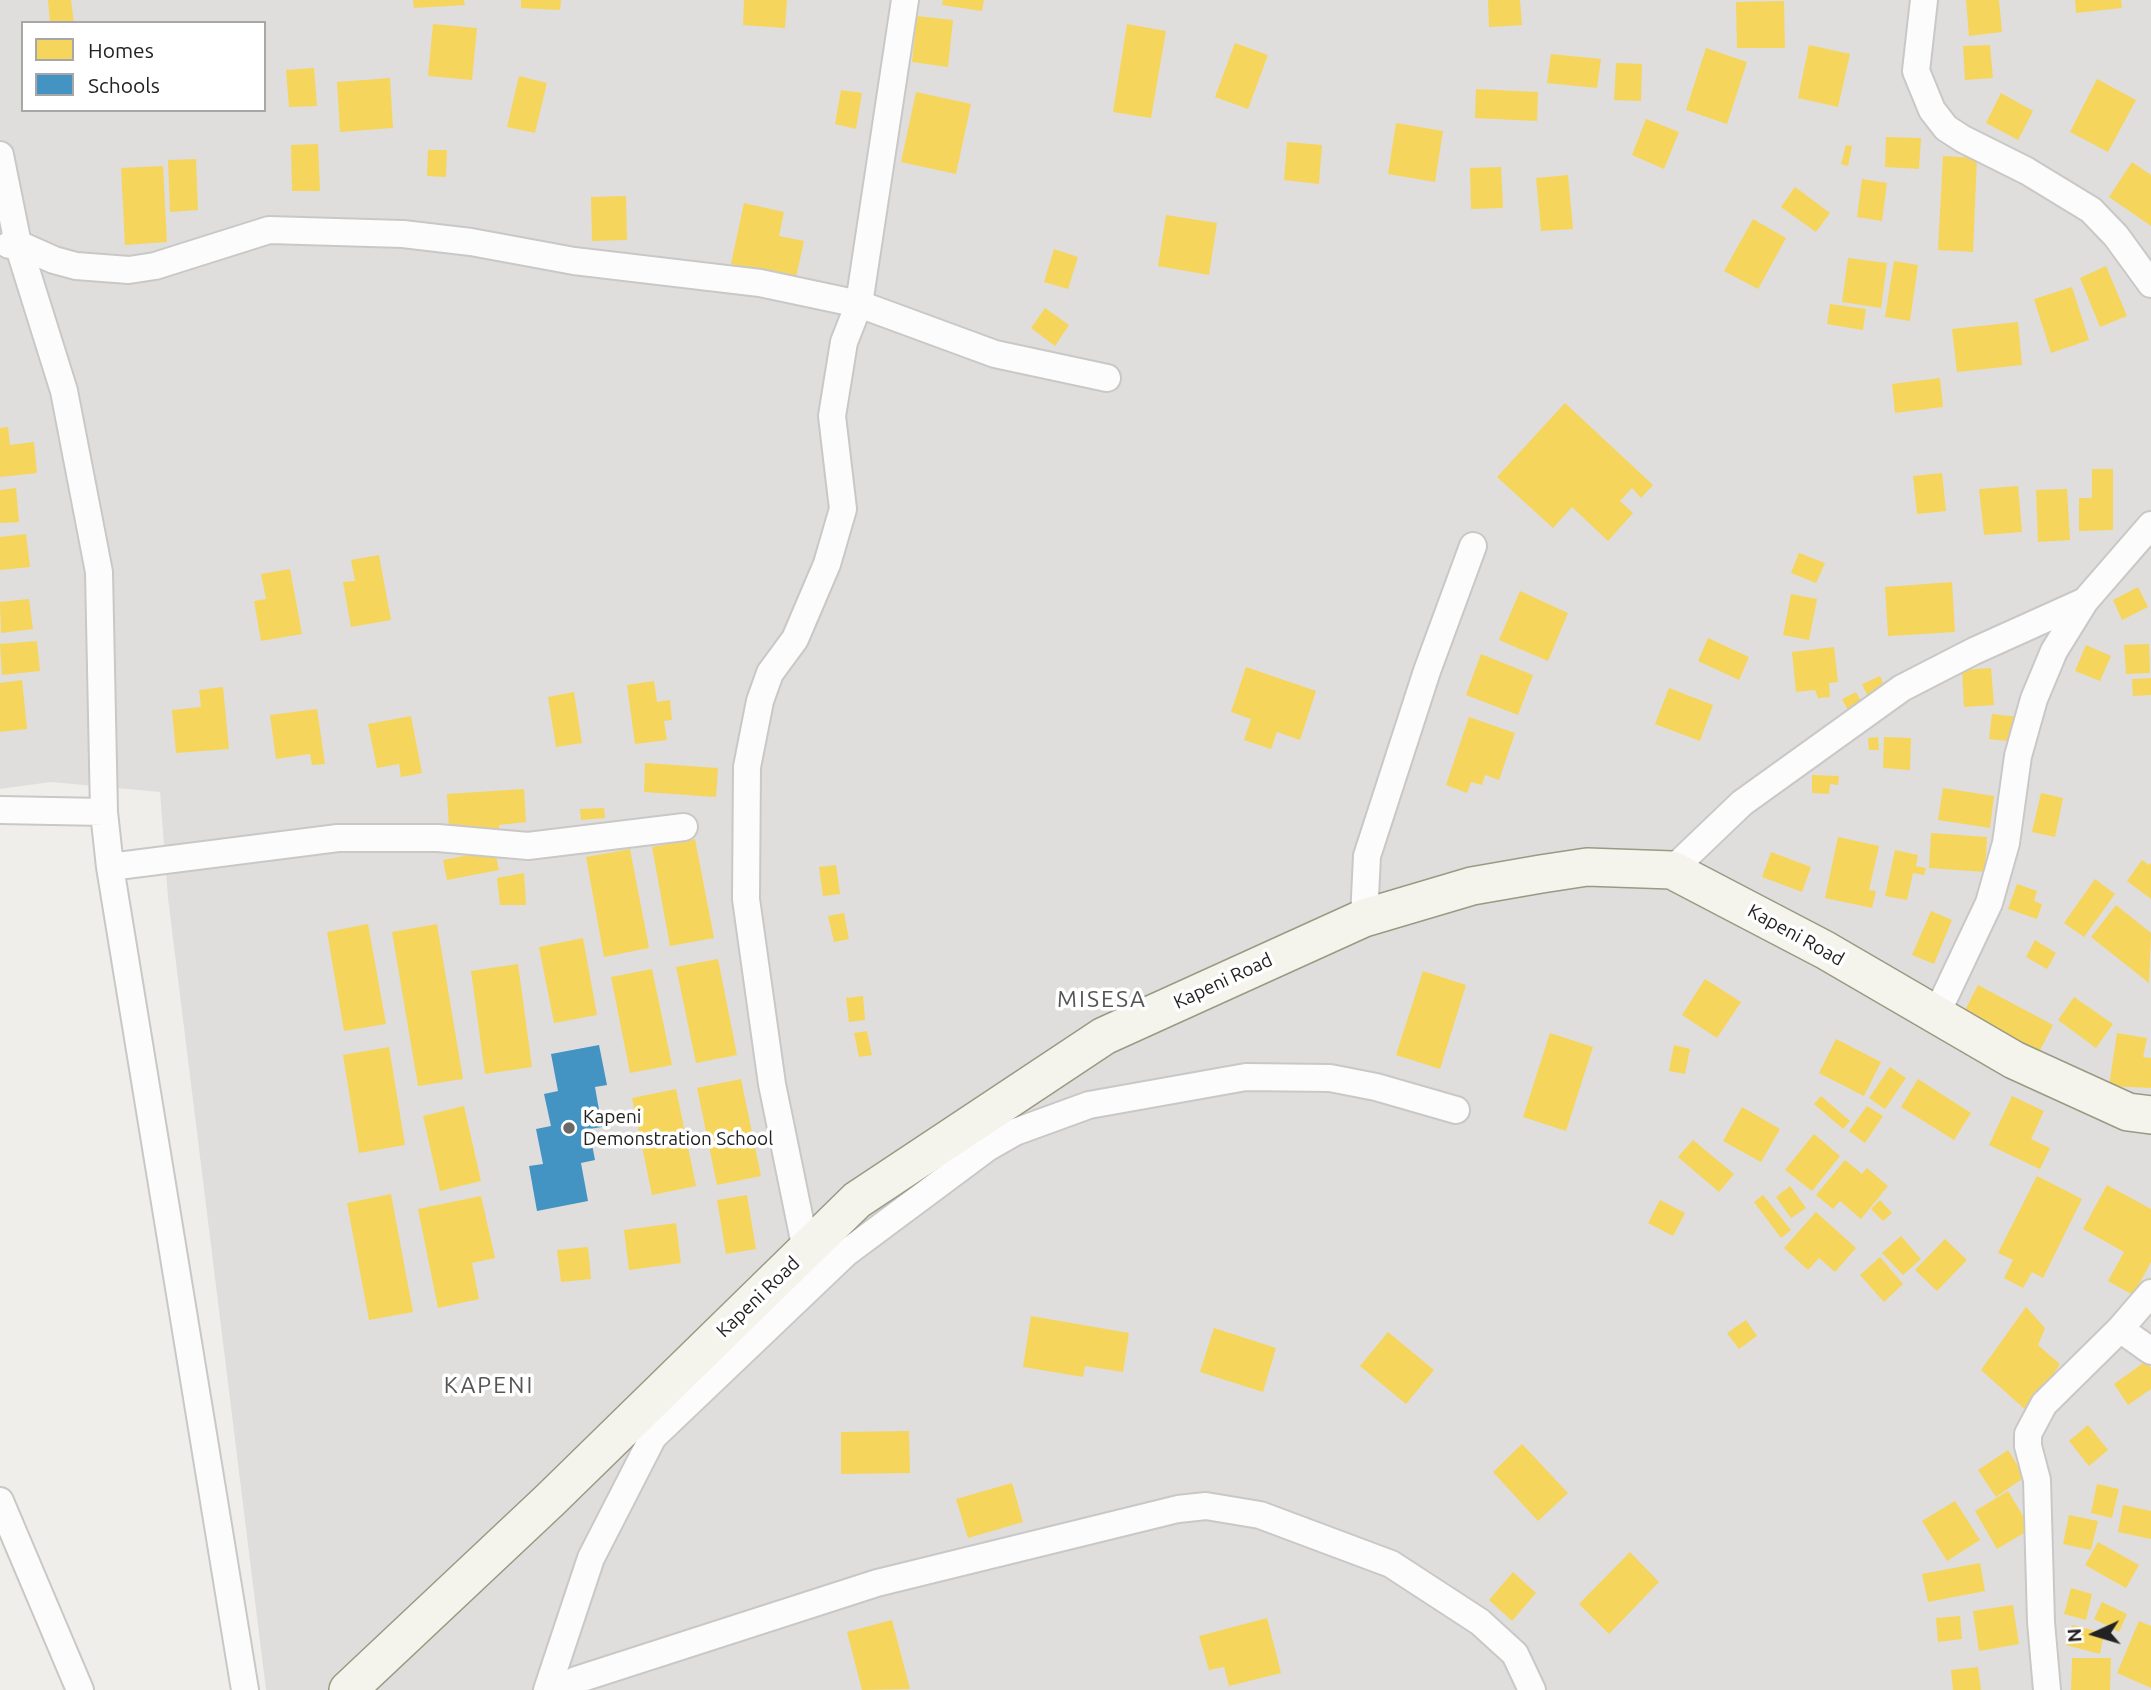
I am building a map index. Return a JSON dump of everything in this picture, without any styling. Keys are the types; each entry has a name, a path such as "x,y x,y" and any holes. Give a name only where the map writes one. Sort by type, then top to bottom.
{"main road":[{"name":"Kapeni Road","path":"348,1690 550,1500 858,1200 1104,1036 1364,918 1472,886 1541,874 1587,867 1672,870 1825,950 2014,1060 2128,1111 2151,1115"}],"street":[{"path":"806,1250 772,1084 746,899 747,767 760,701 770,673 795,639 827,564 843,509 832,416 844,342 859,304 905,0"},
{"path":"1924,0 1916,71 1932,110 1946,128 2091,210 2116,236 2151,285"},
{"path":"0,155 9,245 64,391 99,572 104,813 110,867 245,1690"},
{"path":"9,245 76,266 129,270 155,266 269,230 404,234 586,262 710,276 859,304 995,354 1107,378"},
{"path":"1936,1015 1989,903 2006,842 2018,756 2034,699 2054,651 2085,601 2151,525"},
{"path":"1364,918 1363,881 1376,823 1473,546"},
{"path":"1672,870 1742,803 1902,688 1973,651 2085,601"},
{"path":"0,810 104,813"},
{"path":"110,867 338,838 438,838 528,846 684,827"},
{"path":"547,1690 592,1558 653,1437 846,1253 987,1148 1015,1132 1089,1105 1247,1077 1330,1078 1376,1087 1456,1110"},
{"path":"2047,1690 2041,1622 2037,1480 2028,1446 2028,1434 2044,1404 2120,1329 2151,1293"},
{"path":"2120,1329 2151,1351"},
{"path":"0,1501 80,1690"},
{"path":"558,1690 576,1680 877,1583 1178,1509 1206,1506 1260,1515 1391,1564 1480,1622 1515,1654 1532,1690"}],"shaded area":[{"path":"0,0 2151,0 2151,1690 266,1690 168,898 160,792 51,782 0,789"}],"building: Homes":[{"path":"48,0 71,0 74,21 50,21"},
{"path":"413,0 464,0 465,5 414,8"},
{"path":"521,0 561,0 560,10 521,8"},
{"path":"744,0 787,0 785,28 743,25"},
{"path":"943,0 984,0 982,11 942,5"},
{"path":"1488,0 1520,0 1522,25 1489,27"},
{"path":"1966,0 1999,0 2002,32 1969,36"},
{"path":"2075,0 2121,0 2122,8 2076,13"},
{"path":"1784,1 1785,48 1737,48 1736,2"},
{"path":"917,16 953,20 948,67 912,62"},
{"path":"433,24 477,28 472,80 428,76"},
{"path":"1127,24 1166,31 1151,118 1113,112"},
{"path":"1235,43 1268,55 1248,109 1215,97"},
{"path":"1809,45 1850,54 1838,107 1798,98"},
{"path":"1990,45 1993,78 1965,80 1963,46"},
{"path":"1706,48 1747,62 1727,124 1686,110"},
{"path":"1551,54 1601,59 1597,88 1547,83"},
{"path":"1616,63 1642,64 1641,101 1614,100"},
{"path":"314,68 317,106 289,107 286,70"},
{"path":"519,76 547,83 535,133 507,127"},
{"path":"390,78 393,128 340,132 337,82"},
{"path":"2097,79 2136,100 2108,152 2070,132"},
{"path":"1476,89 1538,92 1537,121 1475,118"},
{"path":"841,90 862,93 856,129 835,124"},
{"path":"916,92 971,104 956,174 901,162"},
{"path":"2001,93 2033,111 2018,140 1986,123"},
{"path":"1646,119 1679,132 1664,169 1632,155"},
{"path":"1396,123 1443,131 1435,182 1388,174"},
{"path":"1886,137 1921,138 1919,169 1885,167"},
{"path":"1287,142 1322,145 1319,184 1284,180"},
{"path":"318,144 320,191 292,191 291,145"},
{"path":"1846,145 1852,146 1848,166 1841,164"},
{"path":"428,150 447,150 446,177 427,176"},
{"path":"1943,156 1977,158 1973,252 1938,250"},
{"path":"196,159 198,210 170,212 168,160"},
{"path":"2132,162 2151,175 2151,226 2109,197"},
{"path":"163,166 167,242 125,245 121,168"},
{"path":"1501,167 1503,208 1471,209 1470,168"},
{"path":"1568,175 1573,229 1541,231 1536,178"},
{"path":"1862,179 1887,183 1882,221 1857,217"},
{"path":"1795,187 1830,213 1816,232 1781,207"},
{"path":"626,196 627,240 592,241 591,197"},
{"path":"744,203 784,212 779,236 804,241 796,277 731,264"},
{"path":"1166,215 1217,223 1209,275 1158,266"},
{"path":"1753,219 1786,238 1758,289 1724,271"},
{"path":"1054,249 1078,257 1068,289 1044,282"},
{"path":"1848,258 1887,263 1881,308 1842,302"},
{"path":"1894,261 1918,265 1910,321 1885,317"},
{"path":"2106,266 2127,316 2100,327 2080,278"},
{"path":"2072,287 2089,340 2051,353 2034,299"},
{"path":"1830,304 1866,309 1863,330 1827,324"},
{"path":"1045,308 1069,325 1055,346 1031,328"},
{"path":"2018,322 2022,365 1957,372 1952,329"},
{"path":"1940,378 1943,407 1895,413 1892,384"},
{"path":"1565,403 1653,485 1641,498 1632,488 1620,501 1633,513 1608,541 1572,507 1553,528 1497,477"},
{"path":"8,427 10,445 34,442 37,473 0,477 0,428"},
{"path":"2092,469 2113,469 2113,530 2079,531 2079,498 2092,498"},
{"path":"1942,473 1946,511 1917,514 1913,476"},
{"path":"2018,486 2022,532 1984,535 1979,489"},
{"path":"16,488 19,522 0,523 0,490"},
{"path":"2067,489 2070,540 2038,542 2036,490"},
{"path":"26,534 30,567 0,570 0,537"},
{"path":"1799,553 1825,563 1816,583 1791,573"},
{"path":"379,555 391,620 351,627 343,582 355,581 351,560"},
{"path":"290,569 302,634 261,641 254,601 266,599 261,574"},
{"path":"1952,582 1955,632 1888,636 1885,587"},
{"path":"2138,587 2148,607 2122,620 2113,600"},
{"path":"1520,591 1568,613 1548,661 1499,640"},
{"path":"1791,594 1817,599 1809,640 1783,635"},
{"path":"29,599 33,629 1,633 0,602"},
{"path":"1708,638 1749,657 1739,680 1698,661"},
{"path":"37,641 40,671 2,675 0,644"},
{"path":"2149,644 2150,673 2126,674 2124,645"},
{"path":"2086,645 2111,656 2100,681 2075,671"},
{"path":"1834,647 1838,682 1829,683 1830,697 1818,698 1815,690 1796,692 1792,652"},
{"path":"1481,654 1533,675 1518,715 1466,695"},
{"path":"1246,667 1316,691 1300,740 1277,732 1271,749 1244,740 1251,719 1231,712"},
{"path":"1991,668 1994,705 1964,707 1962,670"},
{"path":"1880,676 1887,693 1870,701 1862,684"},
{"path":"2151,678 2151,695 2133,696 2132,679"},
{"path":"22,680 27,729 0,732 0,683"},
{"path":"654,681 657,702 670,700 672,720 664,721 667,740 635,744 627,685"},
{"path":"223,687 229,749 176,753 172,710 201,707 199,690"},
{"path":"1669,688 1713,705 1700,741 1655,724"},
{"path":"574,692 582,743 556,747 548,697"},
{"path":"1856,692 1864,707 1850,714 1842,699"},
{"path":"317,709 325,764 312,765 310,754 276,759 270,715"},
{"path":"1992,714 2019,717 2016,742 1989,739"},
{"path":"411,716 422,773 401,777 399,764 377,768 368,724"},
{"path":"1469,717 1515,733 1499,780 1485,775 1482,785 1471,782 1467,793 1446,785"},
{"path":"1878,737 1879,750 1869,750 1868,738"},
{"path":"1884,737 1911,738 1910,770 1883,768"},
{"path":"645,763 718,768 716,797 644,792"},
{"path":"1812,775 1839,776 1838,785 1830,784 1829,794 1812,793"},
{"path":"1943,788 1994,796 1990,828 1938,820"},
{"path":"524,789 526,822 499,825 499,830 480,833 480,828 449,828 447,794"},
{"path":"2041,793 2063,798 2055,837 2032,832"},
{"path":"604,808 605,818 581,820 580,809"},
{"path":"1931,833 1987,837 1985,872 1929,868"},
{"path":"1838,837 1879,846 1869,890 1876,891 1872,908 1825,898"},
{"path":"695,839 714,938 670,946 652,847"},
{"path":"630,849 649,948 604,957 586,857"},
{"path":"495,850 499,870 447,880 443,860"},
{"path":"1895,850 1918,855 1916,866 1926,868 1924,875 1913,873 1907,900 1885,896"},
{"path":"1771,852 1811,867 1802,892 1762,877"},
{"path":"2142,860 2149,865 2151,863 2151,899 2127,881"},
{"path":"836,865 840,894 823,896 819,867"},
{"path":"524,873 526,905 500,905 497,878"},
{"path":"2095,879 2115,894 2084,937 2064,923"},
{"path":"2017,884 2037,891 2034,901 2042,904 2037,919 2008,909"},
{"path":"2116,905 2151,933 2149,983 2091,937"},
{"path":"1931,911 1952,920 1934,964 1912,955"},
{"path":"844,913 849,939 834,942 828,916"},
{"path":"368,924 386,1024 344,1031 327,932"},
{"path":"437,924 463,1079 418,1086 392,932"},
{"path":"583,938 597,1015 554,1023 539,947"},
{"path":"2035,940 2056,953 2047,969 2026,957"},
{"path":"718,959 737,1055 696,1063 676,967"},
{"path":"518,964 532,1067 485,1074 471,971"},
{"path":"652,969 672,1065 630,1073 611,977"},
{"path":"1423,971 1466,985 1440,1069 1396,1055"},
{"path":"1705,979 1741,1002 1717,1038 1682,1015"},
{"path":"1978,985 2053,1025 2037,1056 1962,1016"},
{"path":"863,996 865,1020 849,1022 846,998"},
{"path":"2074,997 2113,1024 2096,1048 2058,1020"},
{"path":"867,1031 872,1055 859,1057 854,1033"},
{"path":"1550,1033 1593,1047 1566,1131 1523,1117"},
{"path":"2117,1033 2147,1038 2143,1057 2151,1058 2151,1088 2109,1086"},
{"path":"1836,1039 1881,1062 1864,1096 1819,1073"},
{"path":"1674,1045 1690,1049 1685,1074 1669,1071"},
{"path":"389,1047 405,1145 359,1153 343,1055"},
{"path":"1890,1067 1906,1078 1885,1109 1869,1098"},
{"path":"741,1079 761,1176 717,1185 697,1088"},
{"path":"1918,1079 1971,1113 1954,1140 1901,1107"},
{"path":"676,1089 696,1186 652,1195 632,1098"},
{"path":"1821,1096 1850,1121 1843,1129 1814,1104"},
{"path":"2012,1096 2044,1111 2031,1139 2050,1148 2040,1169 1989,1145"},
{"path":"464,1106 481,1181 440,1191 423,1116"},
{"path":"1867,1106 1883,1116 1865,1143 1849,1131"},
{"path":"1742,1107 1780,1129 1761,1162 1723,1141"},
{"path":"1814,1134 1840,1156 1812,1191 1785,1170"},
{"path":"1693,1140 1734,1174 1719,1192 1678,1157"},
{"path":"1845,1160 1862,1174 1867,1168 1888,1186 1861,1219 1840,1201 1833,1209 1816,1195"},
{"path":"2037,1176 2082,1199 2043,1278 2032,1272 2023,1288 2004,1278 2013,1260 1998,1253"},
{"path":"2107,1185 2151,1209 2151,1262 2133,1295 2108,1281 2124,1252 2083,1229"},
{"path":"1790,1186 1806,1208 1791,1218 1776,1197"},
{"path":"391,1194 413,1312 369,1320 347,1203"},
{"path":"747,1195 756,1249 726,1254 717,1200"},
{"path":"1763,1195 1791,1230 1781,1238 1754,1202"},
{"path":"481,1196 495,1258 472,1263 479,1299 438,1308 418,1209"},
{"path":"1660,1200 1685,1213 1673,1236 1648,1223"},
{"path":"1880,1200 1892,1213 1883,1221 1871,1209"},
{"path":"1816,1212 1856,1248 1835,1272 1819,1258 1808,1270 1784,1248"},
{"path":"676,1223 681,1263 629,1270 624,1230"},
{"path":"1901,1236 1921,1259 1903,1275 1882,1253"},
{"path":"1945,1239 1967,1260 1937,1291 1915,1270"},
{"path":"588,1247 591,1279 561,1282 557,1250"},
{"path":"1880,1257 1903,1284 1884,1302 1860,1275"},
{"path":"2026,1307 2045,1328 2038,1345 2060,1364 2028,1412 1981,1370"},
{"path":"1031,1316 1129,1333 1123,1372 1085,1366 1083,1377 1023,1367"},
{"path":"1746,1320 1757,1336 1739,1349 1727,1333"},
{"path":"1214,1328 1276,1348 1263,1392 1200,1372"},
{"path":"1388,1332 1434,1370 1406,1404 1360,1366"},
{"path":"2146,1361 2151,1368 2151,1389 2128,1405 2114,1384"},
{"path":"2088,1425 2108,1450 2089,1466 2069,1441"},
{"path":"909,1431 910,1473 841,1474 841,1432"},
{"path":"1522,1444 1568,1493 1538,1521 1493,1472"},
{"path":"2008,1450 2025,1477 1996,1497 1978,1470"},
{"path":"1012,1483 1023,1522 968,1538 956,1499"},
{"path":"2097,1484 2119,1489 2112,1518 2091,1513"},
{"path":"2008,1491 2031,1529 1997,1549 1975,1511"},
{"path":"1955,1501 1980,1540 1947,1561 1922,1521"},
{"path":"2123,1505 2151,1511 2151,1539 2118,1532"},
{"path":"2069,1515 2098,1521 2091,1550 2063,1544"},
{"path":"2098,1542 2139,1565 2126,1588 2085,1565"},
{"path":"1630,1552 1659,1582 1609,1634 1579,1604"},
{"path":"1980,1563 1985,1591 1928,1602 1922,1574"},
{"path":"1513,1572 1536,1593 1512,1621 1489,1600"},
{"path":"2071,1588 2092,1594 2086,1620 2064,1614"},
{"path":"2102,1602 2127,1614 2119,1632 2094,1619"},
{"path":"2013,1605 2019,1644 1979,1651 1973,1611"},
{"path":"1960,1616 1962,1639 1938,1642 1936,1618"},
{"path":"1267,1618 1281,1673 1229,1686 1224,1667 1209,1670 1199,1636"},
{"path":"892,1620 910,1689 862,1690 847,1632"},
{"path":"2139,1621 2151,1626 2151,1688 2117,1673"},
{"path":"2072,1625 2104,1633 2100,1654 2066,1645"},
{"path":"2072,1658 2111,1658 2110,1690 2071,1690"},
{"path":"1978,1667 1981,1690 1953,1690 1951,1670"}],"building: Schools":[{"name":"Kapeni Demonstration School","path":"599,1045 607,1085 595,1087 602,1127 589,1129 595,1160 581,1163 588,1201 537,1211 529,1166 543,1164 536,1129 551,1126 544,1094 558,1091 551,1054"}],"place":[{"name":"Kapeni Demonstration School","path":"569,1128"}],"district":[{"name":"MISESA","path":"1102,999"},
{"name":"KAPENI","path":"489,1385"}]}
